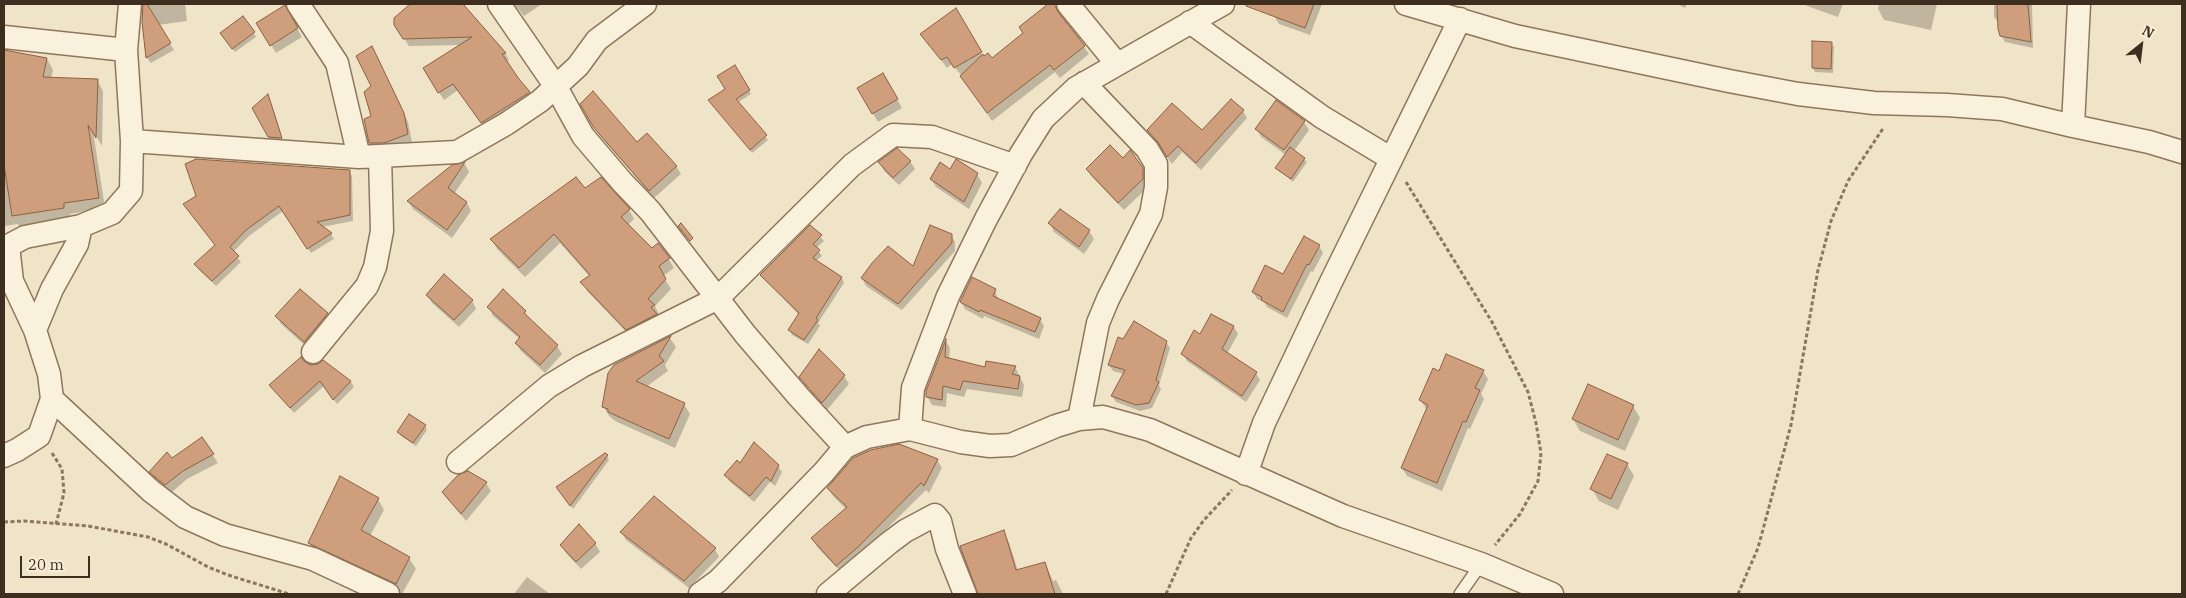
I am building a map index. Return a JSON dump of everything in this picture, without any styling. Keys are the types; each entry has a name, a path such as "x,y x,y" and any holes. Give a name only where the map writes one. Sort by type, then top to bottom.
{"street":[{"path":"4,456 39,436 52,399 49,374 36,330 12,281 6,246 25,237 81,226 112,213 131,191 132,141 126,50 130,4"},
{"path":"298,4 337,63 370,157 382,231 376,267 367,286 313,352"},
{"path":"499,4 556,87 583,136 604,162 650,211 799,397 845,447"},
{"path":"132,141 370,157 457,152 506,124 556,87 578,66 598,40 645,4"},
{"path":"1068,4 1117,64"},
{"path":"910,429 913,388 948,296 982,226 1043,119 1062,100 1084,83 1223,4"},
{"path":"1406,4 1515,36 1749,85 1798,94 1874,103 2002,109 2149,142 2182,152"},
{"path":"2073,126 2079,4"},
{"path":"1246,474 1268,415 1390,158 1460,19"},
{"path":"1190,22 1322,117 1390,158"},
{"path":"4,37 126,50"},
{"path":"1079,419 1098,323 1108,299 1151,214 1156,187 1156,164 1147,149 1084,83"},
{"path":"458,462 549,386 582,366 718,298 852,165 893,135 932,137 1015,166"},
{"path":"36,330 52,289 77,244 81,226"},
{"path":"52,399 151,491 185,516 225,535 313,559 388,594"},
{"path":"700,594 720,588 845,447 867,437 910,429 961,442 990,446 1011,445 1056,426 1079,419 1103,417 1150,430 1343,516 1481,564 1552,594"},
{"path":"828,594 894,539 934,515 940,521 947,549 965,594"}],"lane":[{"path":"1460,594 1481,564"}],"path":[{"path":"1738,594 1758,548 1791,425 1818,270 1831,221 1848,181 1900,104"},
{"path":"1390,158 1446,244 1492,322 1528,392 1536,423 1541,453 1538,481 1520,514 1481,564"},
{"path":"39,436 62,469 64,493 56,524"},
{"path":"1166,594 1191,538 1204,520 1246,474"},
{"path":"4,522 24,521 88,526 148,537 166,544 228,576 289,594"}],"building":[{"path":"143,4 147,4 171,43 146,58 142,22"},
{"path":"410,4 463,4 506,53 502,54 530,92 481,123 453,84 438,93 423,68 472,37 403,39 394,25 394,18"},
{"path":"1048,4 1054,4 1058,12 1085,46 1054,70 1050,65 987,113 960,76 983,54 984,56 988,53 992,58 1023,33 1019,27"},
{"path":"1246,4 1314,4 1305,28 1246,6"},
{"path":"1997,4 2028,4 2031,42 2000,36"},
{"path":"285,5 298,28 270,46 256,23"},
{"path":"956,8 982,52 954,68 947,57 941,60 920,34"},
{"path":"243,16 255,32 232,49 220,33"},
{"path":"1812,41 1832,42 1831,69 1812,68"},
{"path":"372,46 404,113 408,134 384,143 369,143 364,119 371,116 364,92 371,86 356,56"},
{"path":"4,50 47,58 43,77 98,79 96,138 88,125 99,198 64,203 64,208 12,216 4,165"},
{"path":"735,65 750,90 736,99 767,135 750,150 708,100 725,89 717,76"},
{"path":"883,73 898,99 872,114 857,88"},
{"path":"593,91 637,142 647,133 677,166 649,191 594,128 580,104"},
{"path":"268,94 282,138 268,137 252,108"},
{"path":"1231,99 1244,110 1196,163 1178,146 1167,157 1158,142 1147,130 1172,103 1202,130"},
{"path":"1276,100 1305,121 1284,150 1255,129"},
{"path":"1110,145 1123,158 1130,150 1143,168 1143,179 1118,203 1086,169"},
{"path":"1290,147 1305,158 1291,179 1275,168"},
{"path":"897,148 911,161 893,178 878,162"},
{"path":"196,159 350,170 350,215 317,222 332,233 307,249 279,206 246,230 230,247 239,256 212,281 194,264 215,245 183,204 196,196 185,164"},
{"path":"956,159 978,173 964,202 930,179 940,162 950,169"},
{"path":"465,162 448,188 467,202 447,230 407,201 452,165"},
{"path":"576,177 585,188 601,177 630,209 621,217 652,248 658,243 670,258 659,266 666,279 648,299 655,305 651,307 657,314 626,330 580,282 590,275 554,234 519,268 490,239"},
{"path":"1060,209 1090,230 1079,247 1048,223"},
{"path":"681,223 693,238 690,241 678,226"},
{"path":"810,225 822,235 813,244 820,250 813,258 842,277 816,318 818,320 804,340 788,330 799,313 760,275"},
{"path":"930,225 952,234 952,243 898,304 861,278 888,246 913,266"},
{"path":"1304,236 1320,245 1309,265 1307,264 1283,312 1261,300 1262,297 1252,292 1265,265 1283,274"},
{"path":"444,274 473,300 454,320 426,295"},
{"path":"972,277 996,289 993,296 1041,318 1035,332 980,310 979,312 960,302"},
{"path":"300,289 328,313 304,342 275,316"},
{"path":"503,289 526,311 524,313 558,345 540,365 515,343 520,337 487,307"},
{"path":"1211,314 1234,326 1222,349 1257,372 1242,396 1181,354 1194,330 1200,334"},
{"path":"1134,321 1167,341 1156,380 1159,382 1149,403 1136,405 1111,396 1125,370 1108,365 1118,337 1123,339"},
{"path":"671,336 659,356 664,361 636,381 685,403 669,439 608,412 608,409 602,407 608,373 614,365"},
{"path":"946,339 945,357 985,367 986,361 1016,366 1012,374 1020,376 1018,389 963,381 960,390 943,386 942,400 926,397 926,391"},
{"path":"819,349 845,375 822,403 799,377"},
{"path":"1446,354 1484,370 1475,388 1480,390 1466,422 1463,421 1437,483 1401,468 1428,405 1419,400 1433,368 1439,371"},
{"path":"301,357 311,365 318,364 323,360 351,381 333,400 320,381 290,408 269,385"},
{"path":"1588,384 1634,405 1618,440 1572,419"},
{"path":"409,414 426,425 413,443 397,432"},
{"path":"202,437 214,454 183,471 165,485 149,472 167,452 172,458"},
{"path":"754,442 779,465 771,481 766,477 750,496 724,475 737,460 740,463"},
{"path":"899,444 938,459 924,486 921,483 858,547 836,566 811,538 847,507 827,488 853,458 871,450"},
{"path":"605,453 608,455 570,506 556,487"},
{"path":"1607,454 1628,463 1611,499 1590,489"},
{"path":"468,471 487,482 461,514 442,492 458,475"},
{"path":"340,476 379,498 361,530 410,557 396,584 308,543"},
{"path":"654,496 716,548 684,581 620,532"},
{"path":"579,524 596,543 576,562 560,545"},
{"path":"1004,530 1016,570 1045,562 1055,594 978,594 960,546"}]}
